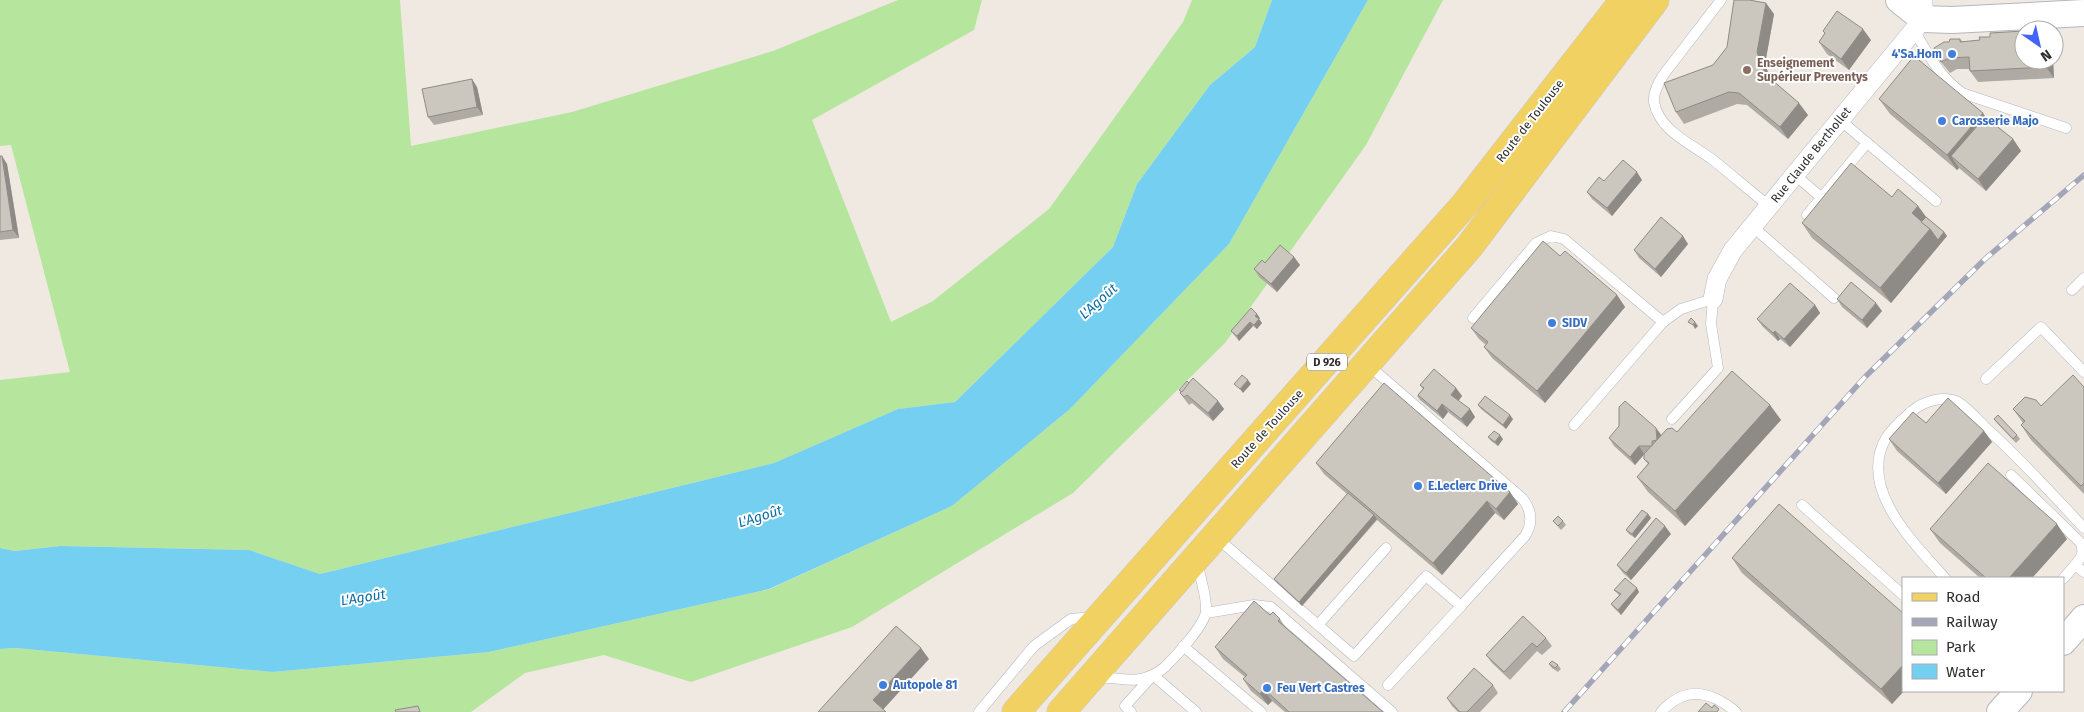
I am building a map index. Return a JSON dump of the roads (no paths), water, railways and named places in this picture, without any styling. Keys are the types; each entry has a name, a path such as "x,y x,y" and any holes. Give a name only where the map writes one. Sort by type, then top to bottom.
{"main road":[{"name":"Route de Toulouse","path":"1016,712 1466,203 1624,0"},
{"name":"D 926","path":"1061,712 1469,247 1655,0"},
{"path":"1899,0 1920,16 1952,20 2024,12 2084,13"},
{"path":"2064,641 2084,618"}],"street":[{"name":"Rue Claude Berthollet","path":"1714,299 1714,288 1720,270 1733,250 1840,120 1920,16"}],"lane":[{"path":"1721,0 1664,74 1657,86 1654,100 1659,115 1674,133 1711,159 1769,206"},
{"path":"1920,16 1938,71 1962,94 2066,128"},
{"path":"1840,120 1936,201"},
{"path":"1807,215 1867,143"},
{"path":"1795,175 1822,198"},
{"path":"1752,226 1834,298"},
{"path":"1473,318 1536,243 1551,236 1564,239 1663,322"},
{"path":"2072,290 2084,278"},
{"path":"1574,425 1663,322 1681,309 1714,299 1710,324 1718,368 1672,419"},
{"path":"1986,379 2042,327 2084,372"},
{"path":"1366,364 1523,499 1530,510 1529,529 1525,536 1388,685"},
{"path":"1944,577 1910,539 1890,512 1880,482 1879,458 1886,439 1896,424 1916,408 1933,400 1948,399 1960,403 2011,450 2084,528"},
{"path":"2011,475 2081,543 2083,550 2082,558 2064,578"},
{"path":"1802,505 1902,593"},
{"path":"1207,547 1318,625 1354,656 1426,576 1461,606"},
{"path":"1125,710 1153,675 1164,668 1200,625 1206,613 1207,547"},
{"path":"1318,625 1386,548"},
{"path":"2075,565 2084,572"},
{"path":"1206,613 1254,605 1271,607 1392,712"},
{"path":"979,712 1034,646 1071,619 1099,617"},
{"path":"1183,646 1261,712"},
{"path":"1090,679 1116,677 1130,680 1153,675"},
{"path":"1153,675 1196,712"},
{"path":"1661,712 1678,699 1694,694 1708,694 1722,700 1736,712"}],"water":[{"name":"L'Agoût","path":"1272,0 1368,0 1229,244 1070,409 952,506 769,589 489,652 273,672 16,648 0,649 0,548 15,551 60,546 249,550 320,574 774,463 898,409 955,402 1113,247 1137,184 1210,85 1255,47"}],"railway":[{"path":"1564,712 1865,377 1985,259 2084,175"}],"place":[{"name":"4'Sa.Hom","path":"1952,54"},
{"name":"Enseignement Supérieur Preventys","path":"1747,70"},
{"name":"Carosserie Majo","path":"1942,121"},
{"name":"SIDV","path":"1552,323"},
{"name":"E.Leclerc Drive","path":"1418,486"},
{"name":"Autopole 81","path":"883,685"},
{"name":"Feu Vert Castres","path":"1267,688"}]}
